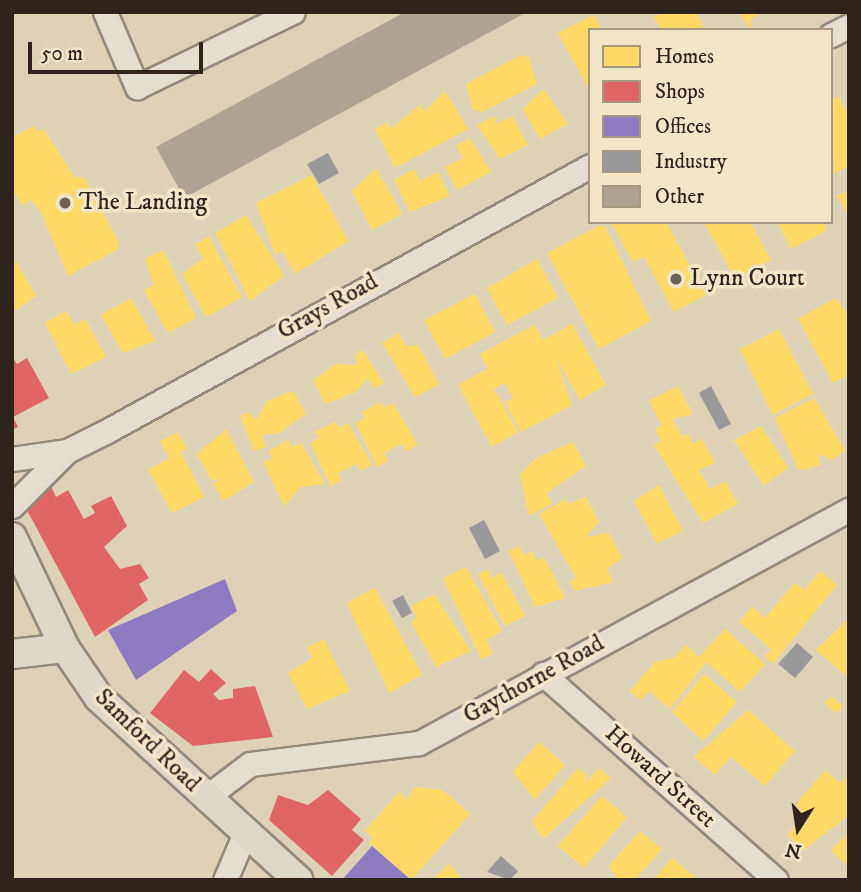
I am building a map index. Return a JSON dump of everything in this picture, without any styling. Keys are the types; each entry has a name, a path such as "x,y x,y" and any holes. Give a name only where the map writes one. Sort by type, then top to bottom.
{"main road":[{"name":"Samford Road","path":"15,553 65,648 112,713 298,880"},
{"path":"12,654 65,648"}],"street":[{"path":"100,14 137,87 293,12"},
{"path":"833,34 849,26"},
{"name":"Grays Road","path":"12,506 67,451 588,167"},
{"name":"Grays Road","path":"12,459 67,451"},
{"name":"Gaythorne Road","path":"205,798 250,764 419,743 543,674 846,516"},
{"name":"Howard Street","path":"543,674 776,880"},
{"path":"225,880 245,833"}],"building: Homes":[{"path":"662,12 696,12 704,28 660,28 654,17"},
{"path":"738,12 762,12 751,19 750,28"},
{"path":"594,15 601,28 588,28 588,87 558,33"},
{"path":"521,55 529,57 537,84 482,112 473,110 466,84"},
{"path":"543,89 568,124 540,139 523,109"},
{"path":"445,91 468,129 395,168 375,129 388,122 391,129 420,105 424,112"},
{"path":"838,96 849,116 849,166 834,174 833,149 833,99"},
{"path":"494,116 497,124 512,116 528,145 500,159 477,125"},
{"name":"The Landing","path":"34,126 37,132 44,129 74,177 84,177 119,242 117,250 68,276 40,210 31,200 22,205 14,192 12,137"},
{"path":"470,138 491,172 457,190 445,167 463,158 456,146"},
{"path":"376,168 402,214 372,230 352,191"},
{"path":"414,169 420,181 438,172 450,196 410,212 394,180"},
{"path":"312,175 348,241 295,274 283,251 275,255 256,203"},
{"path":"849,190 849,217 837,196"},
{"path":"246,215 284,276 250,301 215,233"},
{"name":"Lynn Court","path":"612,224 667,224 706,295 674,312 644,257 633,262"},
{"path":"705,224 751,224 771,260 735,279"},
{"path":"778,224 824,224 827,230 791,249"},
{"path":"599,226 605,226 651,321 599,349 547,253"},
{"path":"209,237 242,297 206,317 182,274 203,259 195,244"},
{"path":"163,250 196,318 168,333 144,290 154,285 145,259"},
{"path":"537,259 558,298 507,325 487,288"},
{"path":"17,262 36,296 12,313 12,265"},
{"path":"475,294 495,332 445,359 424,320"},
{"path":"131,298 155,341 123,353 101,315"},
{"path":"836,298 849,316 849,375 833,383 798,319"},
{"path":"66,311 74,325 85,319 106,357 71,374 45,323"},
{"path":"572,324 606,385 580,400 555,356 572,405 521,432 505,402 513,398 505,383 494,389 518,432 492,447 458,385 488,369 480,354 535,325 543,340"},
{"path":"779,329 813,394 773,415 740,349"},
{"path":"399,333 406,346 418,345 439,384 415,397 382,343"},
{"path":"363,350 384,383 375,388 367,378 356,392 325,404 313,380 336,364 357,365 355,355"},
{"path":"678,386 693,414 673,419 682,437 688,434 693,444 702,439 715,463 699,470 710,489 725,481 738,504 703,523 654,445 661,440 655,429 662,425 649,401"},
{"path":"293,391 306,414 279,433 262,435 266,447 254,451 240,416 248,412 256,420 267,401"},
{"path":"814,398 845,450 832,460 819,454 820,465 805,470 798,469 775,418"},
{"path":"381,402 385,408 393,403 418,445 406,451 402,444 384,453 388,461 377,467 356,423 365,418 361,412"},
{"path":"335,422 339,428 348,423 372,465 361,471 357,464 338,473 342,480 331,487 310,443 319,438 315,432"},
{"path":"761,426 788,468 764,486 734,440"},
{"path":"226,429 254,482 223,501 213,483 221,479 211,480 197,454"},
{"path":"178,432 187,449 181,452 204,497 172,513 148,470 169,458 160,441"},
{"path":"288,440 292,447 301,443 325,484 301,487 284,506 263,462 272,458 269,451"},
{"path":"573,442 586,466 547,493 552,504 529,516 520,475 536,458"},
{"path":"659,485 683,531 657,544 634,501"},
{"path":"586,497 599,522 586,537 609,533 622,558 607,569 613,582 575,591 570,581 576,578 539,514 566,499 568,504"},
{"path":"519,546 524,556 532,551 537,561 544,557 565,598 535,607 509,551"},
{"path":"466,567 502,631 486,640 493,654 481,659 443,578"},
{"path":"488,569 492,578 502,573 525,616 505,626 478,574"},
{"path":"820,571 837,585 773,664 765,657 771,649 739,622 752,606 765,618 795,583 804,590"},
{"path":"375,588 422,675 389,693 347,603"},
{"path":"434,594 471,651 436,667 411,622 417,618 411,606"},
{"path":"849,618 849,675 847,677 816,650"},
{"path":"725,629 765,664 740,692 706,662 670,709 649,691 641,700 630,691 655,662 674,658 686,645 699,657"},
{"path":"324,639 350,691 307,709 288,673 312,658 307,647"},
{"path":"704,674 737,702 703,741 672,712"},
{"path":"831,696 843,706 836,713 824,703"},
{"path":"748,710 795,751 765,786 731,757 715,775 694,757"},
{"path":"539,742 565,765 535,800 513,772"},
{"path":"578,768 587,775 585,783 599,768 611,778 543,839 532,821"},
{"path":"825,770 840,783 849,774 849,815 804,850 787,835 801,819 810,825 796,804"},
{"path":"415,787 443,790 470,814 411,880 369,843 373,838 365,831 399,792 407,800"},
{"path":"602,796 627,817 584,868 558,846"},
{"path":"640,831 662,849 635,880 618,880 609,866"},
{"path":"849,831 849,867 831,851"},
{"path":"672,858 695,877 693,880 653,880"},
{"path":"449,863 462,880 433,880 440,872"}],"building: Shops":[{"path":"12,356 17,364 27,358 49,398 13,417 18,427 12,430"},
{"path":"51,486 56,497 68,490 84,519 95,513 91,506 111,496 127,526 104,547 120,569 140,564 149,578 139,584 148,600 95,637 28,512 33,496"},
{"path":"211,669 226,683 213,694 219,700 233,698 233,689 255,686 273,737 193,746 150,713 184,670 199,682"},
{"path":"328,790 361,819 352,830 364,840 332,876 269,820 278,795 308,805"}],"building: Offices":[{"path":"225,579 237,611 136,680 108,630"},
{"path":"372,846 411,880 342,880"}],"building: Industry":[{"path":"328,153 339,173 319,184 307,164"},
{"path":"711,386 731,424 719,430 699,393"},
{"path":"484,520 500,551 485,559 469,528"},
{"path":"403,595 412,613 402,618 392,601"},
{"path":"797,643 813,657 795,678 778,664"},
{"path":"501,856 518,871 510,880 487,872"}],"building: Other":[{"path":"405,12 527,12 184,198 156,147"}],"place":[{"name":"The Landing","path":"65,203"},
{"name":"Lynn Court","path":"676,279"}]}
